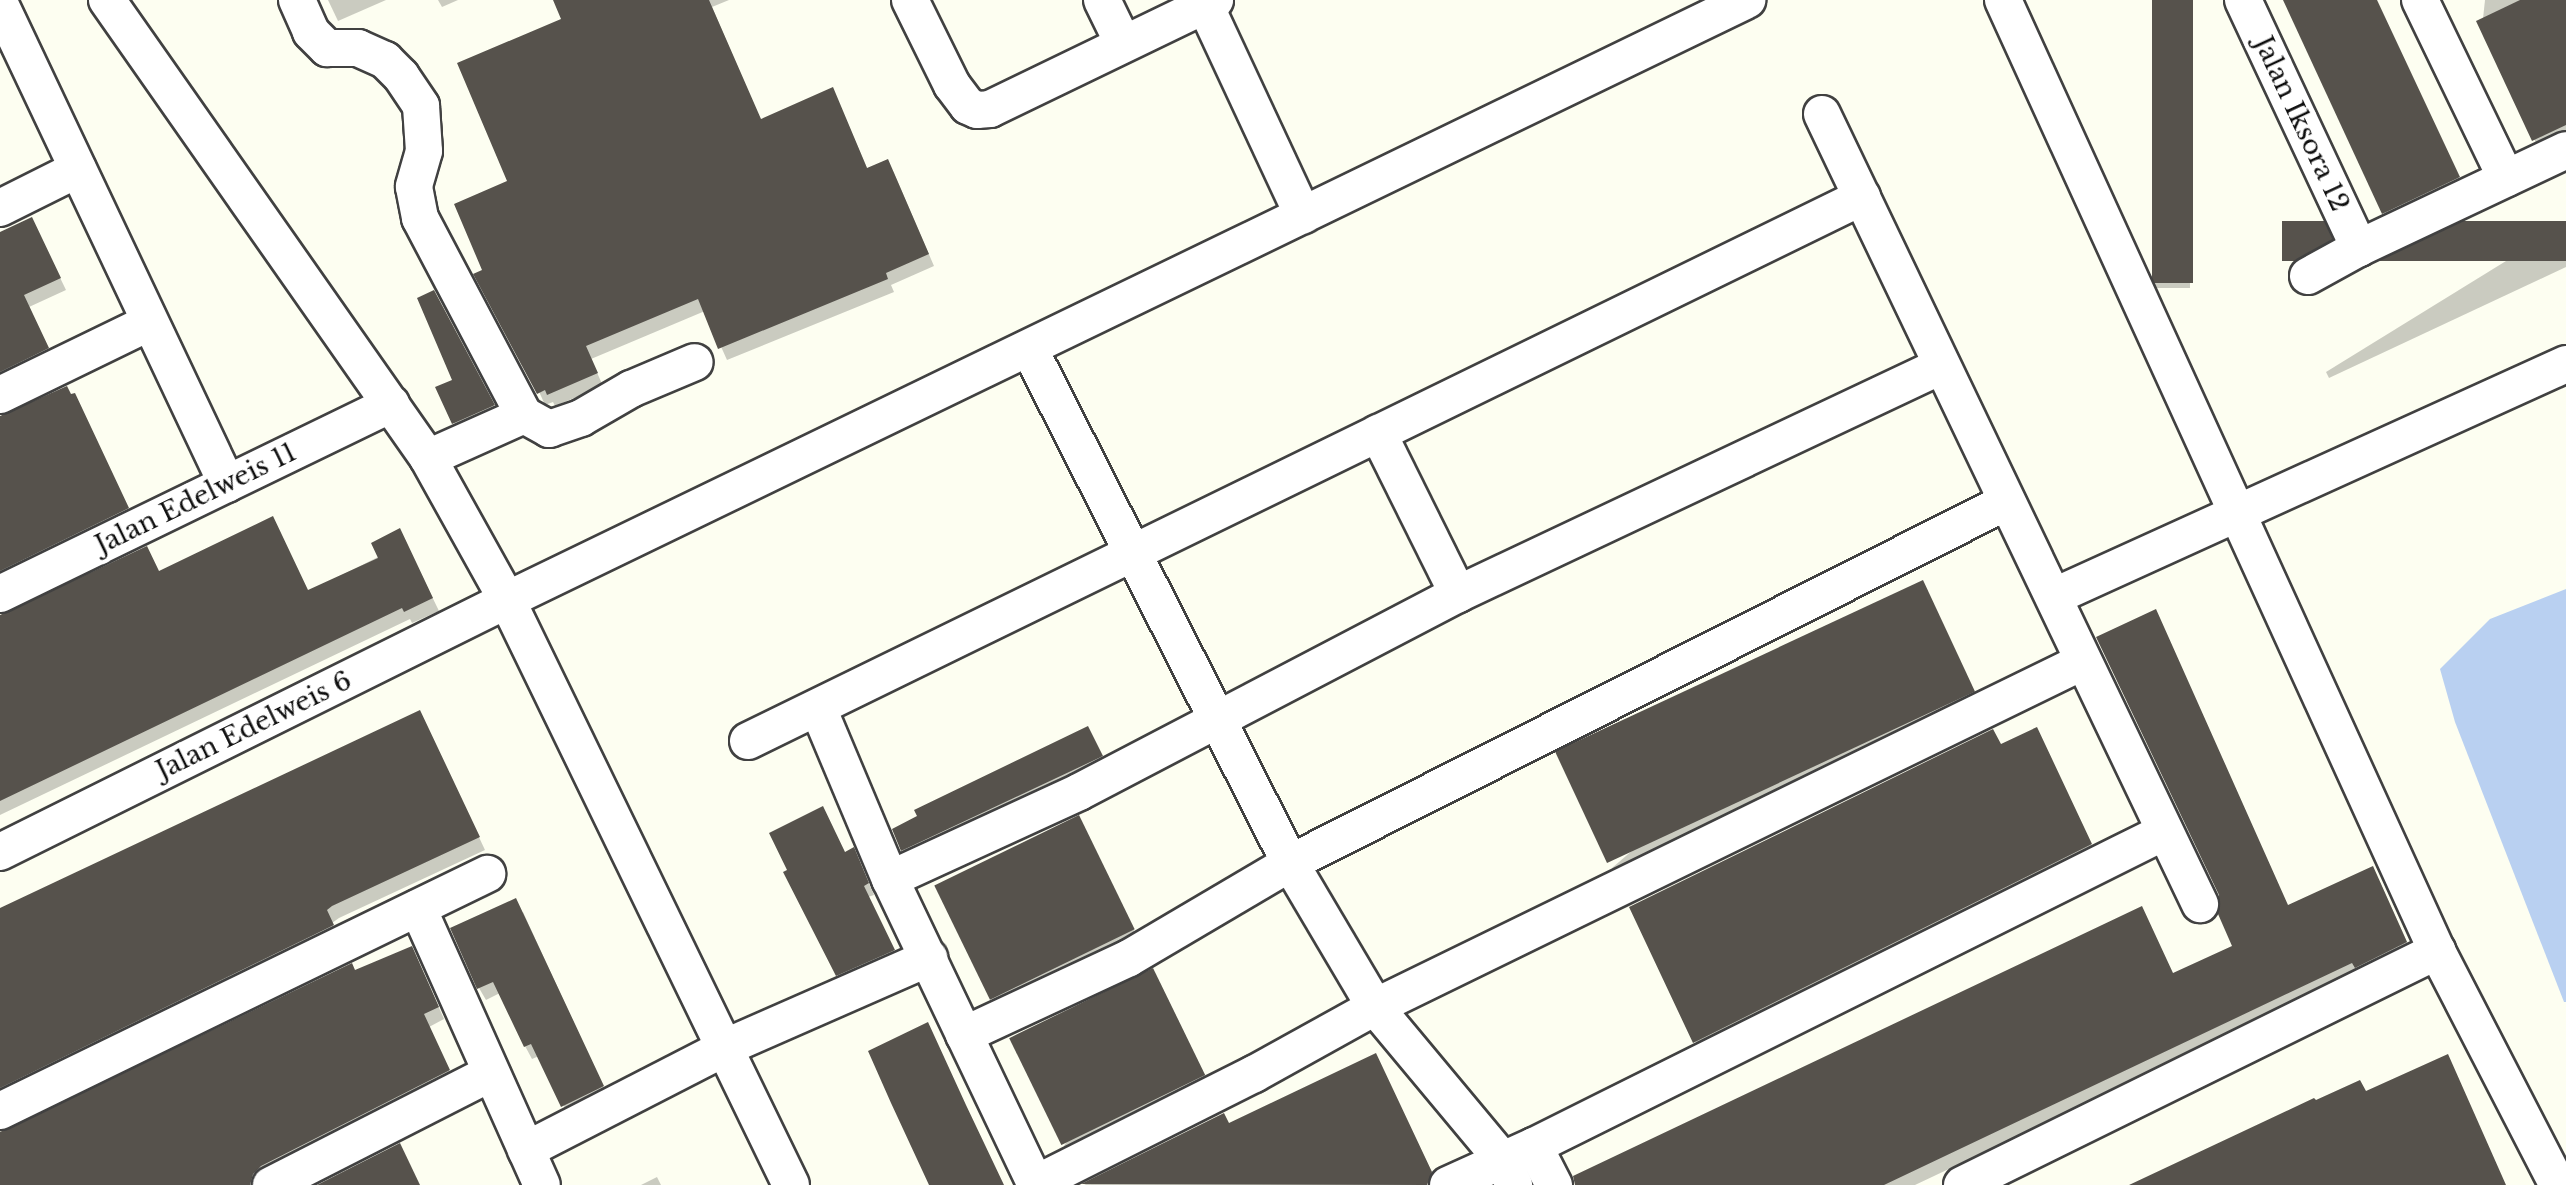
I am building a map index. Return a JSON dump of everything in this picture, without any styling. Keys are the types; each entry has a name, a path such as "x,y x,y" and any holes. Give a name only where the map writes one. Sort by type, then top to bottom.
{"street":[{"path":"107,0 136,36 265,231 428,458 507,600 791,1185"},
{"path":"297,0 311,32 327,48 358,48 385,60 401,76 421,106 424,151 414,187 420,218 524,415 549,429 581,418 631,389 695,362"},
{"path":"910,0 952,85 968,106 977,110 990,109 1210,3 1303,215"},
{"path":"1102,0 1123,43"},
{"name":"Jalan Edelweis 6","path":"0,852 507,600 1747,0"},
{"path":"2003,0 2437,951 2556,1163"},
{"name":"Jalan Iksora 12","path":"2243,0 2359,248"},
{"path":"2420,0 2506,178"},
{"path":"2,14 227,484"},
{"path":"1822,114 2200,904"},
{"path":"2308,276 2359,248 2566,150"},
{"path":"0,208 78,169"},
{"path":"748,741 1862,197"},
{"path":"0,395 148,323"},
{"path":"1029,348 1290,863 1375,1007 1516,1163 1554,1185"},
{"path":"2055,596 2238,510 2566,364"},
{"path":"890,879 1079,792 1458,594 1941,366"},
{"name":"Jalan Edelweis 11","path":"0,594 391,404"},
{"path":"428,458 524,415"},
{"path":"1378,433 1458,594"},
{"path":"964,1035 1129,958 1290,863 2006,502"},
{"path":"818,708 890,879 1035,1184 1254,1074 1375,1007 2082,662"},
{"path":"1448,1185 1516,1163 2164,832"},
{"path":"0,1111 487,874"},
{"path":"418,908 542,1185"},
{"path":"1962,1185 2437,951"},
{"path":"526,1150 726,1047 929,958"},
{"path":"271,1185 491,1073"}],"water":[{"path":"2566,589 2564,1002 2455,722 2440,669 2490,619"}],"building":[{"path":"553,0 709,0 761,119 833,87 867,168 888,159 929,254 886,273 888,279 718,349 698,299 586,346 598,373 547,395 545,390 537,394 473,274 482,270 454,204 507,181 457,63 561,19"},
{"path":"2152,0 2193,0 2193,283 2152,283"},
{"path":"2283,0 2377,0 2460,177 2382,214"},
{"path":"2520,0 2566,0 2566,125 2532,141 2476,21"},
{"path":"32,217 61,278 24,295 49,348 0,372 0,232"},
{"path":"2282,221 2566,221 2566,261 2282,261"},
{"path":"434,290 495,405 452,424 435,387 452,380 417,298"},
{"path":"67,386 71,394 75,393 129,508 0,571 0,416"},
{"path":"273,516 308,590 378,558 371,543 400,528 433,598 404,612 402,608 0,801 0,615 147,546 159,571"},
{"path":"1923,580 1975,691 1607,863 1555,752"},
{"path":"2156,609 2288,905 2373,866 2407,942 2355,968 2352,963 1884,1185 1575,1185 1573,1176 2142,906 2173,973 2232,946 2218,914 2219,895 2096,637"},
{"path":"420,710 480,837 332,906 327,910 334,925 0,1088 0,908"},
{"path":"1088,726 1103,756 901,851 892,829 917,816 914,810"},
{"path":"2037,727 2092,844 1693,1043 1629,907 1993,729 2001,744"},
{"path":"823,806 845,852 854,847 869,883 864,886 895,950 836,976 783,872 787,870 769,833"},
{"path":"1079,815 1135,929 990,1000 934,886"},
{"path":"516,898 604,1086 561,1107 531,1044 524,1047 493,982 477,989 450,928"},
{"path":"412,946 439,1007 424,1014 450,1070 261,1166 253,1174 250,1185 0,1185 0,1132 352,963 355,970"},
{"path":"1153,968 1205,1075 1061,1145 1009,1038"},
{"path":"928,1022 1004,1185 929,1185 868,1051"},
{"path":"1376,1053 1432,1172 1427,1185 1081,1184 1224,1113 1229,1123"},
{"path":"2448,1054 2506,1185 2129,1185 2314,1098 2316,1100 2360,1080 2366,1091"},
{"path":"400,1143 420,1185 317,1185"}]}
